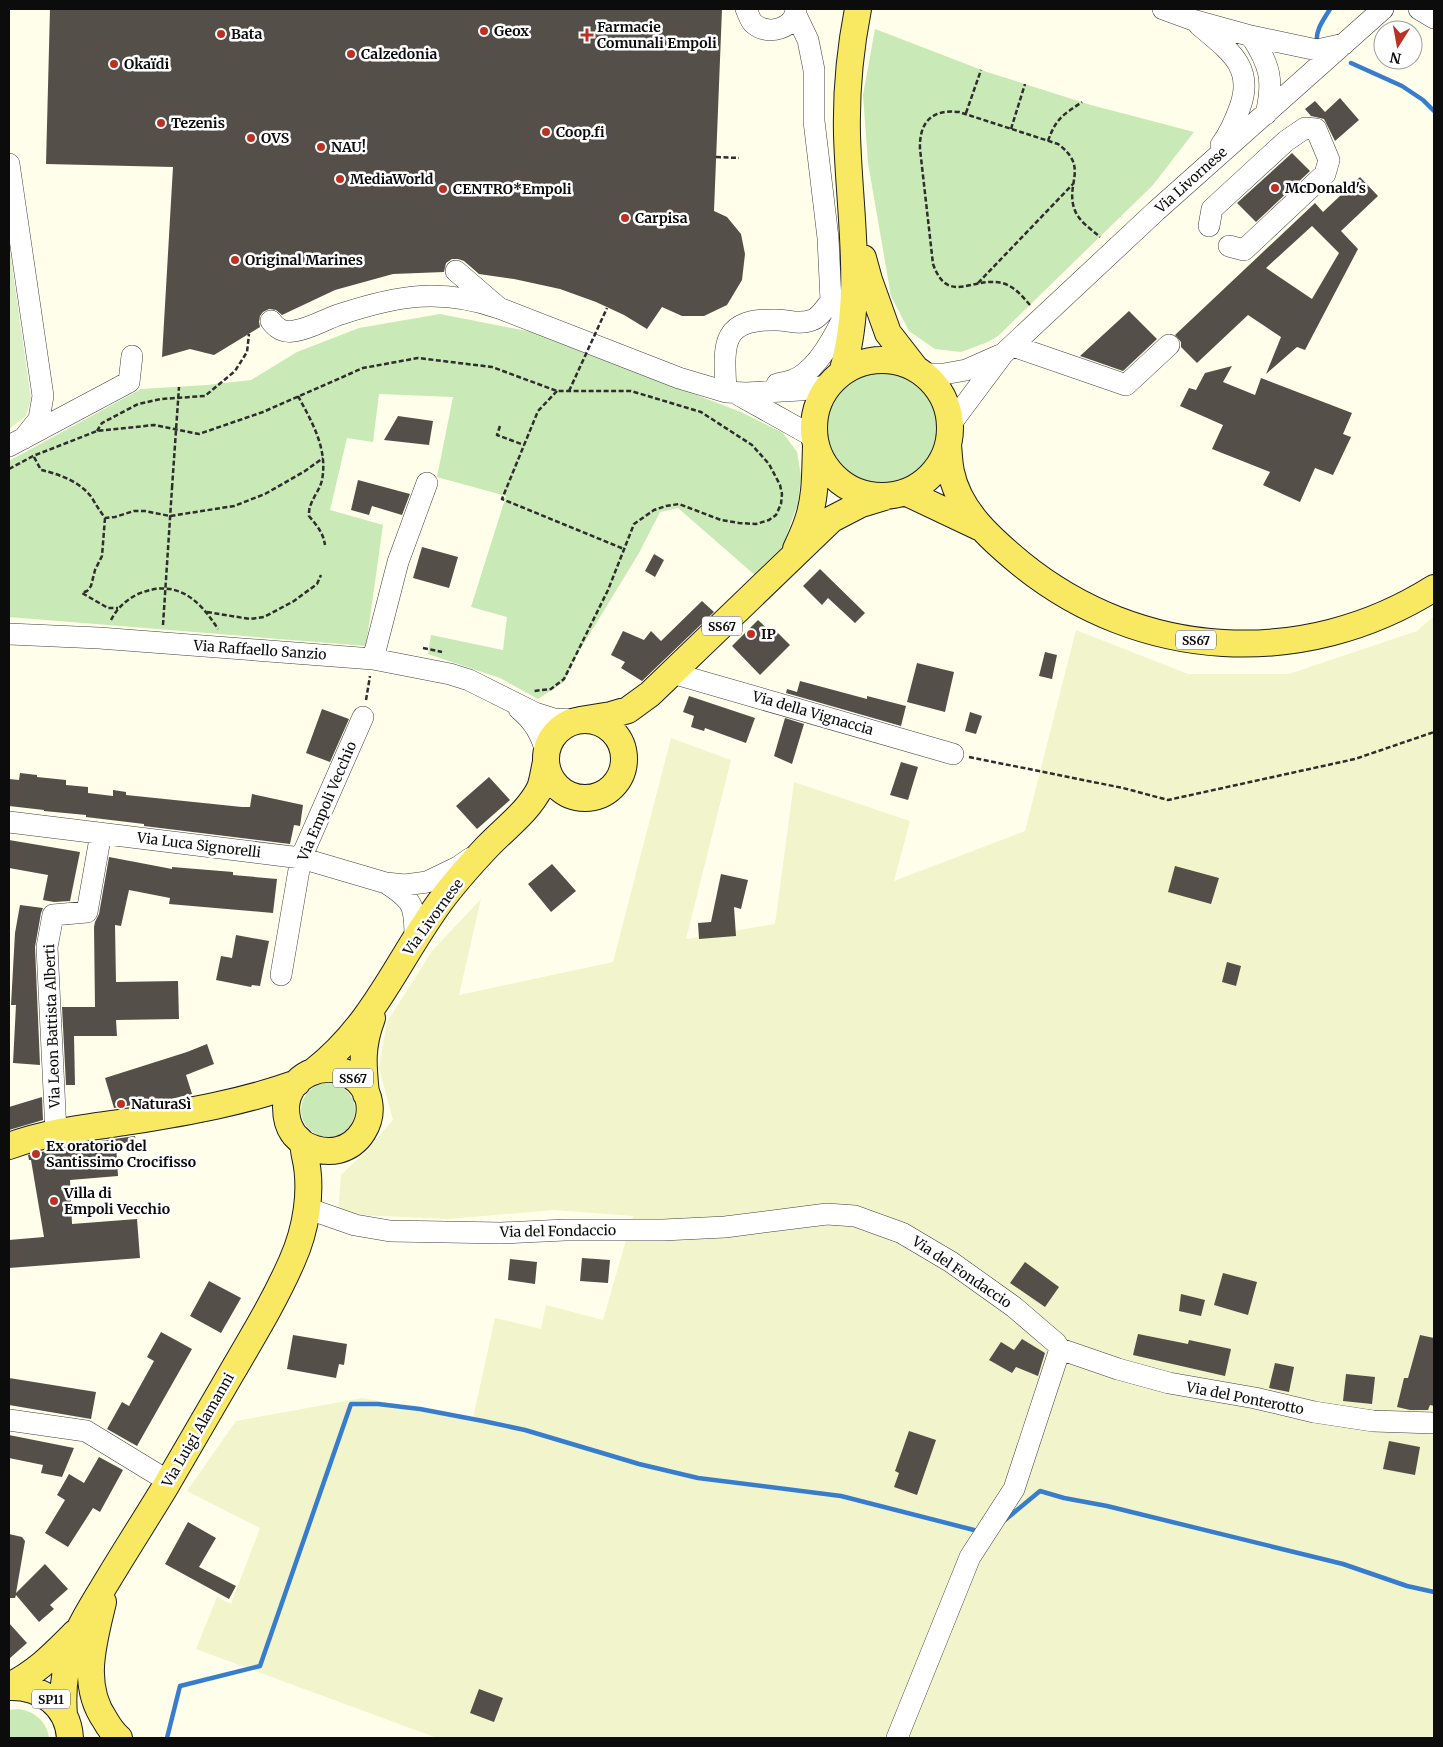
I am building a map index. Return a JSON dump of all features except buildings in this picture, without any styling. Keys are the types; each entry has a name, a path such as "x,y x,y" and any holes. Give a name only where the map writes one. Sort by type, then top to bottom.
{"main road":[{"path":"835,379 850,346 855,292 847,132 849,60 858,9"},
{"path":"852,218 869,280 888,333 920,372"},
{"name":"Via Livornese","path":"793,557 808,520 811,507 815,476 814,423 818,404 835,379 860,364 879,360 898,362 920,372"},
{"name":"SS67","path":"920,372 938,388 947,406 951,471 954,484 980,528 1029,571 1070,598 1116,620 1142,629 1207,642 1256,644 1307,639 1358,626 1383,616 1434,588"},
{"name":"Via Livornese","path":"302,1143 293,1133 287,1121 286,1107 289,1094 343,1046 378,1001 415,938 441,900 488,847 517,819 541,786 550,742 556,732 565,725 578,720 628,710 650,694 832,520 861,504 898,494 928,479 937,469 949,435"},
{"name":"Via Livornese","path":"815,440 823,462 841,482 865,494 878,496 898,494"},
{"name":"SS67","path":"898,494 980,528"},
{"name":"Via Livornese","path":"517,819 535,807 554,800 592,797 603,794 612,788 624,768 625,756 637,715 650,694"},
{"path":"578,720 593,720 605,725 615,733 622,744 625,756"},
{"path":"546,758 550,775 557,786 568,794 580,798"},
{"name":"Via Livornese","path":"343,1149 354,1143 363,1133 368,1120 369,1107 363,1068 363,1049 368,1027 378,1001"},
{"name":"Via Livornese","path":"9,1146 56,1132 250,1098 327,1069 339,1070 350,1075 360,1084 366,1094"},
{"path":"302,1143 322,1152 343,1149"},
{"name":"Via Luigi Alamanni","path":"302,1143 309,1197 308,1217"},
{"name":"Via Luigi Alamanni","path":"71,1730 62,1694 69,1656 79,1628 273,1302 293,1259 324,1175 332,1161 343,1149"},
{"path":"108,1580 91,1657 91,1688 99,1712 114,1734 120,1738"},
{"name":"Via Luigi Alamanni","path":"9,1687 29,1676 50,1658 79,1628"},
{"name":"SP11","path":"9,1687 27,1688 46,1695 56,1704 71,1730"}],"street":[{"path":"746,9 753,23 763,28 777,30 791,23 796,12"},
{"path":"1163,9 1193,20 1251,36 1317,50 1344,44"},
{"name":"Via Livornese","path":"949,435 1008,350 1200,173 1383,9"},
{"path":"1420,9 1434,18"},
{"path":"796,12 808,40 814,70 814,121 828,238 831,301 813,320 798,323 759,320 736,326 728,338 724,352 736,392 815,440"},
{"path":"1193,20 1228,50 1243,72 1246,86 1236,120 1200,173"},
{"path":"1251,36 1262,53 1270,72 1270,95 1266,114"},
{"path":"1209,226 1212,209 1286,141 1305,128 1316,129 1329,160 1325,174 1244,250 1230,246"},
{"path":"9,164 43,396 39,419 22,447"},
{"path":"456,271 500,308"},
{"path":"736,392 787,382 807,372 821,355 844,316 855,292"},
{"path":"271,321 281,331 295,331 383,301 416,296 461,298 500,308 679,378 736,392 800,390 835,379"},
{"path":"1008,350 1126,385 1169,345"},
{"name":"Via Livornese","path":"920,372 944,374 966,370 1008,350"},
{"path":"22,447 129,382 132,356"},
{"path":"372,659 398,562 427,483"},
{"name":"Via Raffaello Sanzio","path":"9,634 99,638 372,659 450,674 469,680 535,713 554,719 578,720"},
{"name":"Via della Vignaccia","path":"672,673 953,754"},
{"name":"Via Raffaello Sanzio","path":"505,698 526,714 536,727 544,742 546,758"},
{"name":"Via Empoli Vecchio","path":"281,975 302,858 363,717"},
{"name":"Via Luca Signorelli","path":"9,822 302,858 386,883"},
{"name":"Via Leon Battista Alberti","path":"56,1132 47,947 54,915 87,912 101,833"},
{"path":"386,883 405,886 427,882 458,867 488,847"},
{"path":"386,883 411,902 415,919 415,938"},
{"name":"Via del Fondaccio","path":"308,1217 390,1231 501,1233 725,1227 827,1214 855,1216 902,1232 951,1262 1014,1307 1056,1343 1060,1349"},
{"path":"897,1738 970,1557 1014,1489 1060,1349"},
{"name":"Via del Ponterotto","path":"1060,1349 1118,1369 1170,1383 1255,1398 1314,1412 1373,1421 1434,1423"},
{"path":"9,1420 86,1431 168,1481"}],"path":[{"path":"966,114 981,70"},
{"path":"1011,129 1025,84"},
{"path":"1048,141 1060,117 1082,102"},
{"path":"1026,312 1032,306 1015,289 1004,284 989,282 963,288 954,287 944,284 937,275 933,264 920,148 920,137 928,119 947,110 966,114 1058,144 1071,155 1075,167 1074,210 1082,222 1100,237"},
{"path":"716,157 739,158"},
{"path":"977,284 1074,183"},
{"path":"569,391 607,308"},
{"path":"97,431 102,424 138,404 161,399 205,396 235,371 247,352 249,334"},
{"path":"9,469 22,447 97,431 154,425 199,434 263,412 363,368 418,358 492,367 557,391 631,391 701,412 752,445 769,464 780,485 782,494 781,504 776,515 769,520 756,524 738,523 721,520 688,506 678,504 666,506 648,513 634,524 608,590 564,679 550,688 533,691 528,689"},
{"path":"162,630 179,387"},
{"path":"557,391 538,411 502,499 624,549"},
{"path":"298,396 314,426 323,458 322,481 320,489 311,505 309,516 324,536 325,546"},
{"path":"500,426 496,436 524,445"},
{"path":"22,447 41,470 73,481 91,497 105,518 102,556 95,570 91,586 82,593 108,608 118,608"},
{"path":"105,518 134,511 170,516 234,506 265,494 305,471 323,458"},
{"path":"205,611 250,619 264,618 294,601 317,584 321,575"},
{"path":"109,623 118,608 130,598 151,589 165,588 184,594 198,603 218,630"},
{"path":"419,648 445,653"},
{"path":"363,717 372,659"},
{"path":"953,754 1123,788 1168,800 1355,759 1434,732"}],"green space":[{"path":"875,29 987,72 1091,105 1194,132 1153,185 998,336 988,342 961,352 935,349 909,331 891,296 868,163 863,95"},
{"path":"9,244 31,399 26,416 9,429"},
{"path":"440,314 532,332 741,412 783,433 797,452 801,476 798,503 779,556 757,577 678,508 660,512 639,553 575,658 564,682 538,699 500,678 428,654 431,635 503,650 507,617 471,607 506,496 437,477 453,397 379,394 373,442 347,438 330,510 383,525 366,646 9,617 9,461 141,389 251,380 297,352 359,328"},
{"path":"882,372 904,376 922,388 934,406 938,428 934,450 922,468 904,480 882,484 860,480 842,468 830,450 826,428 830,406 842,388 860,376"},
{"path":"1434,616 1434,1738 437,1738 196,1649 217,1597 231,1604 260,1528 187,1491 236,1421 362,1398 473,1418 495,1318 541,1329 546,1305 603,1320 633,1216 554,1210 448,1219 338,1214 341,1175 366,1151 393,1120 379,1068 387,1022 432,951 481,899 459,995 613,962 671,738 731,760 686,939 775,924 794,782 910,821 894,881 1025,831 1076,630 1188,674 1289,674 1417,631"},
{"path":"328,1083 338,1085 347,1091 353,1100 355,1110 353,1120 347,1129 338,1135 328,1137 318,1135 309,1129 303,1120 301,1110 303,1100 309,1091 318,1085"},
{"path":"18,1709 29,1712 39,1718 46,1727 49,1738 9,1738 9,1710"}],"waterway":[{"path":"1317,43 1319,29 1330,9"},
{"path":"1351,63 1402,86 1423,100 1434,111"},
{"path":"167,1738 180,1686 260,1666 351,1404 378,1404 420,1409 483,1421 525,1430 639,1464 698,1478 841,1496 974,1530"},
{"path":"1005,1520 1040,1491 1343,1564 1407,1586 1434,1592"}],"place":[{"name":"Geox","path":"484,31"},
{"name":"Bata","path":"221,34"},
{"name":"Farmacie Comunali Empoli","path":"587,35"},
{"name":"Calzedonia","path":"351,54"},
{"name":"Okaïdi","path":"114,64"},
{"name":"Tezenis","path":"161,123"},
{"name":"Coop.fi","path":"546,132"},
{"name":"OVS","path":"251,138"},
{"name":"NAU!","path":"321,147"},
{"name":"MediaWorld","path":"340,179"},
{"name":"McDonald's","path":"1275,188"},
{"name":"CENTRO*Empoli","path":"443,189"},
{"name":"Carpisa","path":"625,218"},
{"name":"Original Marines","path":"235,260"},
{"name":"IP","path":"751,634"},
{"name":"NaturaSì","path":"121,1104"},
{"name":"Ex oratorio del Santissimo Crocifisso","path":"36,1154"},
{"name":"Villa di Empoli Vecchio","path":"54,1201"}]}
